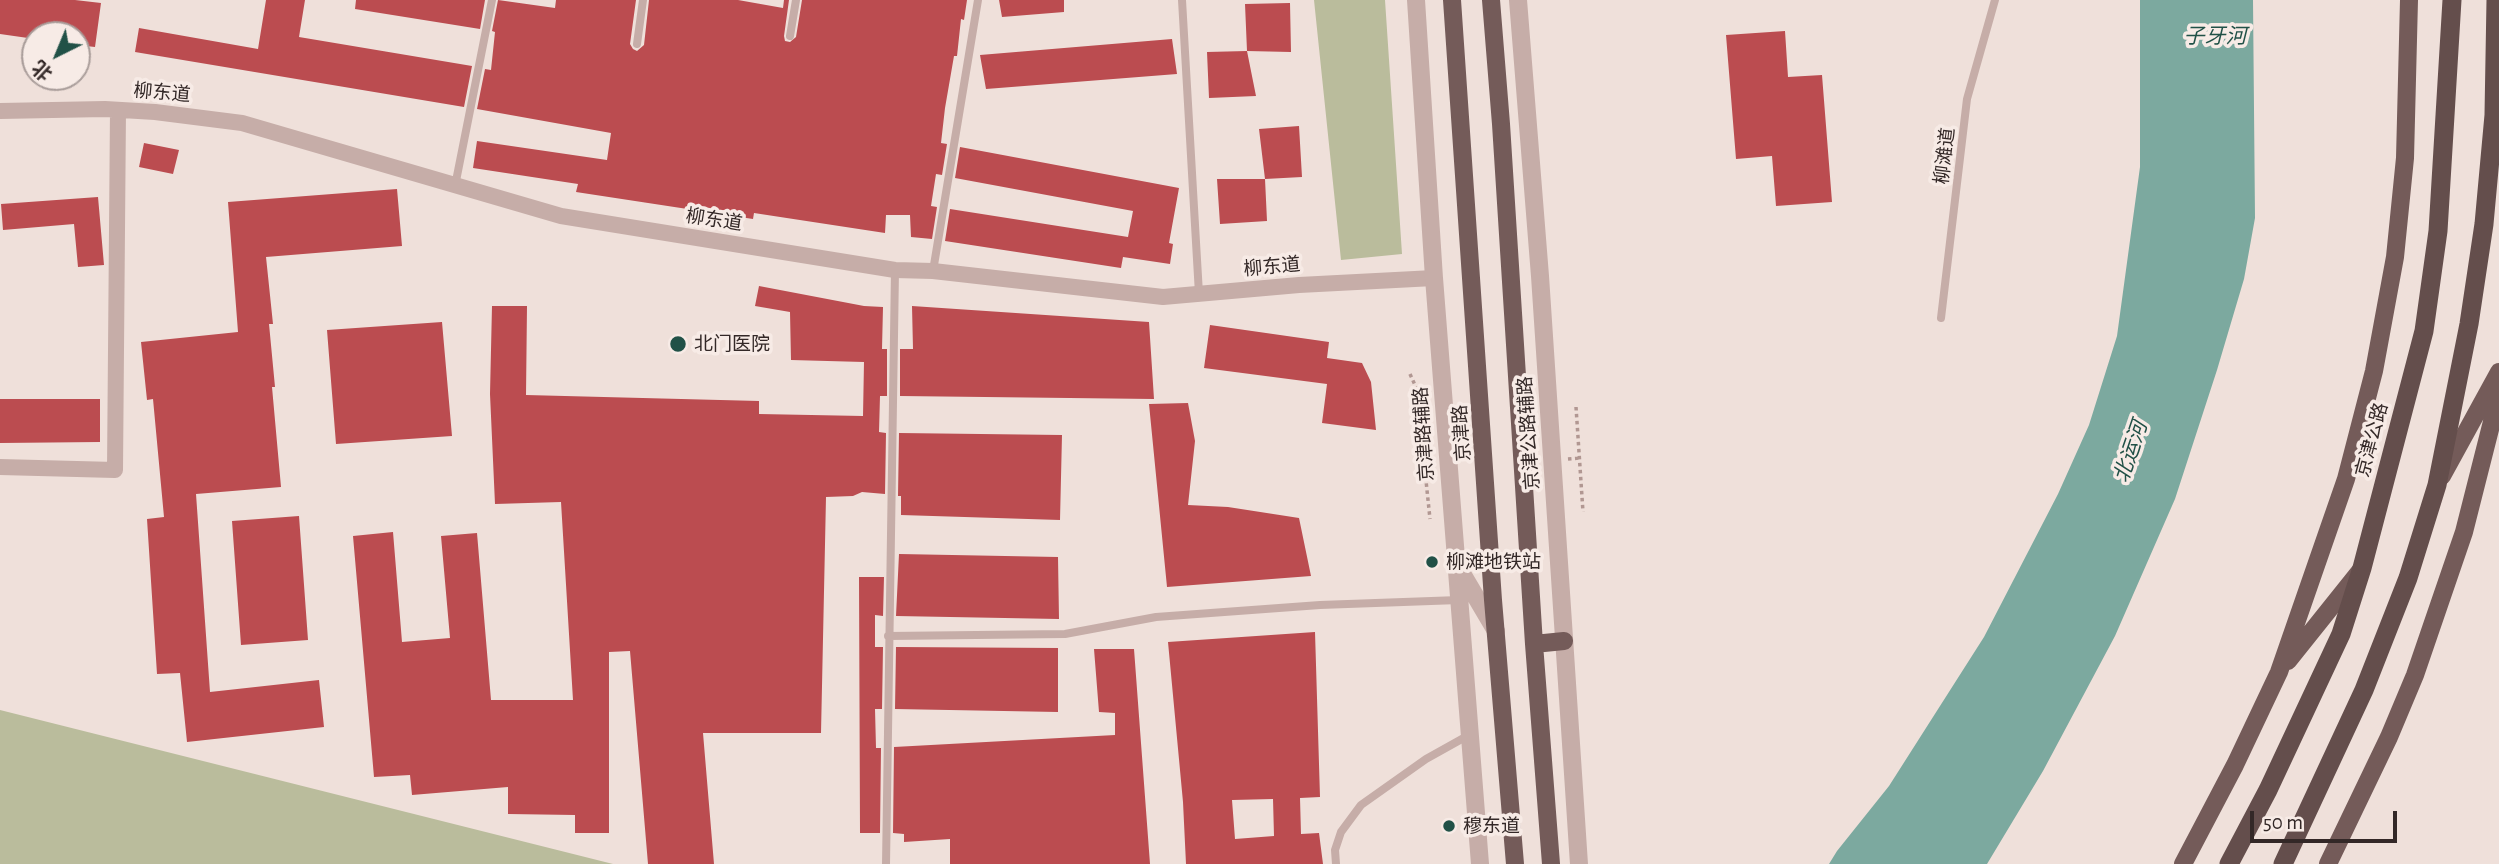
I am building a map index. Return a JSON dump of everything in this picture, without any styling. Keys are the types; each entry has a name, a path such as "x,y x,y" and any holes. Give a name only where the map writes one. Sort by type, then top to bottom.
{"highway":[{"name":"京津公路","path":"2229,864 2268,790 2341,634 2362,568 2424,331 2438,231 2452,0"},
{"path":"2283,864 2364,690 2408,578 2437,485 2469,324 2484,224 2494,115 2496,0"}],"main road":[{"name":"京津路","path":"1452,0 1486,600 1496,631 1515,864"},
{"path":"1491,0 1502,124 1534,644 1551,864"},
{"path":"2183,864 2235,765 2279,672 2346,480 2374,371 2395,257 2405,158 2409,0"},
{"path":"2437,485 2499,372"},
{"path":"2328,864 2416,675 2464,532 2499,394"},
{"path":"2279,672 2362,568"},
{"path":"1534,644 1564,641"}],"street":[{"name":"京津路辅路","path":"1416,0 1455,562 1480,864"},
{"name":"京津公路辅路","path":"1518,0 1540,276 1579,864"},
{"name":"柳东道","path":"0,111 118,110 242,123 561,216 895,270 933,271 1164,297 1299,285 1434,278"},
{"path":"0,467 115,470 118,110"},
{"path":"1455,562 1486,600"}],"lane":[{"path":"455,186 492,0"},
{"path":"636,44 643,0"},
{"path":"790,36 796,0"},
{"path":"933,271 978,0"},
{"path":"1182,0 1199,294"},
{"name":"柳滩道","path":"1941,318 1968,99 1995,0"},
{"path":"886,864 895,270"},
{"path":"888,636 1065,634 1156,617 1320,605 1486,600"},
{"path":"1336,864 1335,850 1340,832 1361,805 1426,759 1469,735"}],"path":[{"path":"1410,374 1419,394 1423,415 1430,519"},
{"path":"1576,407 1583,512"}],"green space":[{"path":"1314,0 1385,0 1402,254 1341,260"},
{"path":"0,710 613,864 0,864"}],"water":[{"path":"2140,0 2253,0 2255,218 2244,279 2175,499 2115,636 2043,771 1987,864 1829,864 1889,786 1984,637 2058,494 2089,425 2117,336 2140,167"}],"building":[{"path":"0,0 75,0 101,3 95,47 91,47 91,21 21,21 21,37 0,34"},
{"path":"266,0 305,0 299,37 472,66 464,107 135,52 139,28 258,49"},
{"path":"356,0 485,0 480,29 355,9"},
{"path":"498,0 555,8 556,0 636,0 630,44 637,51 644,45 649,0 738,0 783,8 784,0 789,0 784,36 785,41 790,42 796,37 802,0 967,0 945,108 941,143 947,144 942,175 936,174 931,206 937,207 932,239 911,237 910,215 886,215 885,233 754,213 753,219 576,192 578,184 473,168 477,141 607,160 611,133 477,109 485,69 491,70 495,32 492,31"},
{"path":"999,0 1064,0 1064,12 1002,17"},
{"path":"1290,3 1291,52 1247,51 1245,4"},
{"path":"1785,31 1788,77 1822,75 1832,202 1776,206 1772,156 1736,159 1726,35"},
{"path":"1172,39 1177,74 986,89 980,55"},
{"path":"1247,51 1256,96 1209,98 1207,52"},
{"path":"1299,126 1302,177 1265,179 1259,129"},
{"path":"144,143 179,150 173,174 139,167"},
{"path":"960,147 1179,188 1169,243 1173,244 1170,264 1123,257 1121,268 945,241 950,209 1128,237 1133,211 955,178"},
{"path":"1217,179 1265,179 1267,221 1220,224"},
{"path":"397,189 402,246 266,257 273,324 269,324 275,387 272,387 281,487 196,494 210,692 319,680 324,727 187,742 180,673 157,674 147,519 164,517 153,399 147,400 141,342 238,332 228,202"},
{"path":"98,197 104,265 78,267 74,224 3,230 1,204"},
{"path":"759,286 864,306 883,307 882,349 887,349 887,396 880,396 879,432 886,433 885,494 862,492 853,496 826,497 821,733 703,733 714,864 648,864 630,651 609,652 609,833 575,833 575,815 508,814 508,787 412,795 410,775 374,777 353,536 393,532 402,642 450,638 441,536 477,533 491,700 573,700 561,502 495,504 490,394 492,306 527,306 526,395 759,401 759,414 863,416 864,362 791,360 790,312 755,306"},
{"path":"912,306 1149,322 1154,399 900,396 900,349 913,349"},
{"path":"442,322 452,436 336,444 327,330"},
{"path":"1210,325 1329,342 1327,358 1362,363 1371,382 1376,430 1322,423 1327,384 1204,368"},
{"path":"0,399 100,399 100,442 0,443"},
{"path":"1188,403 1195,441 1188,505 1228,507 1299,518 1311,576 1167,587 1149,404"},
{"path":"899,433 1062,435 1060,520 901,515 901,496 898,496"},
{"path":"299,516 308,640 241,645 232,521"},
{"path":"899,554 1058,557 1059,619 896,616"},
{"path":"859,577 884,577 883,616 875,615 875,647 883,647 882,709 875,709 876,748 881,748 880,833 860,833"},
{"path":"1315,632 1320,797 1300,798 1301,834 1319,833 1323,864 1186,864 1168,642","holes":["1273,799 1274,836 1235,839 1232,800"]},
{"path":"896,647 1058,648 1058,712 895,709"},
{"path":"1094,649 1134,649 1150,864 950,864 950,839 904,842 904,834 893,833 894,747 1115,735 1115,713 1099,712"}],"place":[{"name":"北门医院","path":"678,344"},
{"name":"柳滩地铁站","path":"1432,562"},
{"name":"穆东道","path":"1449,826"}],"water label":[{"name":"子牙河","path":"2215,37"},
{"name":"北运河","path":"2131,452"}]}
